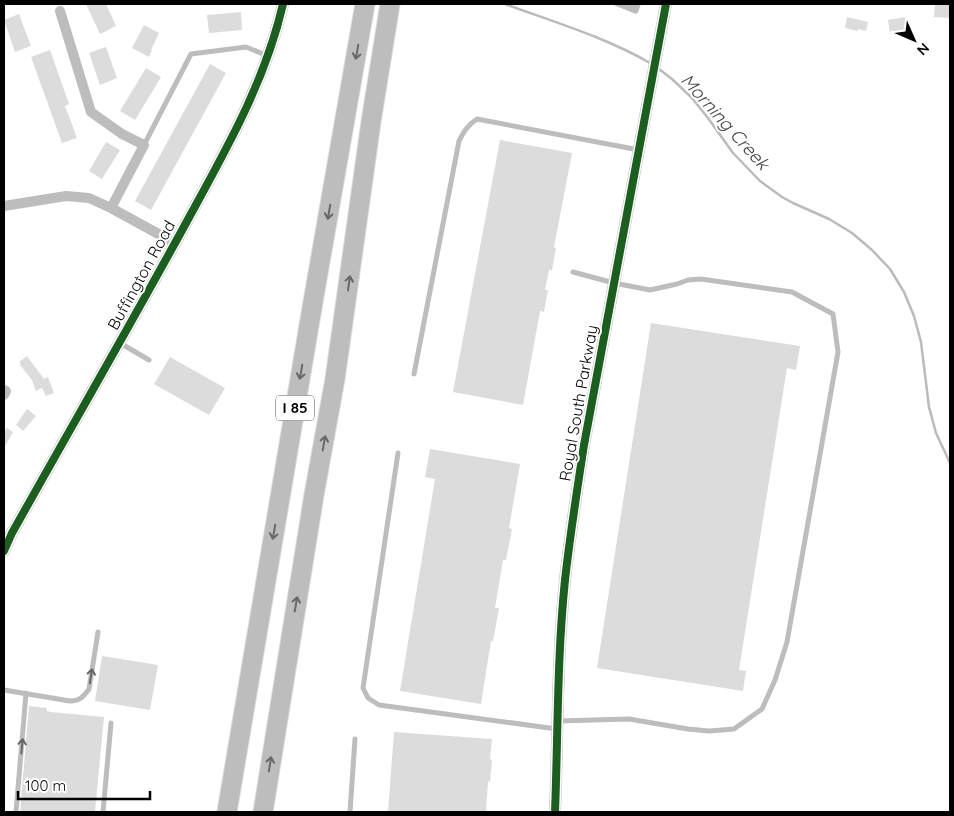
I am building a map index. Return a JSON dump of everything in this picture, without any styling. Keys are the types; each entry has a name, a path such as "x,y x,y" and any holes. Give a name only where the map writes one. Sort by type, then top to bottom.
{"highway":[{"name":"I 85","path":"227,812 365,4"},
{"name":"I 85","path":"263,812 335,379 371,122 390,4"}],"street":[{"name":"Buffington Road","path":"4,551 8,531 120,343 221,160 249,103 268,56 283,4"},
{"name":"Royal South Parkway","path":"555,812 561,633 573,513 666,4"},
{"path":"60,11 91,112 122,134 144,145 111,208"},
{"path":"4,206 66,196 89,198 175,243"},
{"path":"4,390 6,391 4,395"}],"lane":[{"path":"144,145 191,54 246,47 268,56"},
{"path":"414,374 459,140 464,130 470,124 477,119 639,150"},
{"path":"398,453 363,688 368,698 379,705 558,725 629,719 688,730 709,731 734,729 762,709 776,680 787,642 838,352 833,314 792,292 701,279 688,280 650,290 573,272"},
{"path":"120,343 149,360"},
{"path":"4,690 78,701 89,689 98,632"},
{"path":"16,812 26,693"},
{"path":"103,812 111,723"},
{"path":"350,812 355,739"}],"shaded area":[{"path":"611,4 641,4 636,14"}],"building":[{"path":"86,4 106,4 116,26 100,34"},
{"path":"935,4 950,4 950,18 934,17"},
{"path":"241,12 242,30 209,33 207,15"},
{"path":"19,14 31,46 15,52 4,20"},
{"path":"847,17 868,22 866,31 845,28"},
{"path":"905,17 908,31 890,34 888,20"},
{"path":"144,25 159,33 149,57 132,48"},
{"path":"106,47 117,78 100,85 89,53"},
{"path":"50,50 69,104 65,106 77,138 62,143 31,57"},
{"path":"210,64 226,73 151,210 135,201"},
{"path":"146,68 161,77 135,120 120,111"},
{"path":"500,140 572,153 554,247 556,248 552,270 549,270 545,290 548,290 544,312 540,311 523,405 453,392"},
{"path":"106,142 120,150 102,179 89,171"},
{"path":"651,323 800,346 796,370 787,368 739,670 746,671 743,691 597,668"},
{"path":"27,356 44,379 48,377 54,393 46,396 42,388 36,391 32,380 19,362"},
{"path":"170,357 225,388 209,415 154,384"},
{"path":"27,409 36,416 23,431 16,425"},
{"path":"7,428 13,432 4,448 4,432"},
{"path":"430,449 520,464 509,528 512,529 506,560 503,560 495,608 499,608 493,641 491,641 481,704 400,691 435,479 425,477"},
{"path":"102,656 158,665 150,710 95,701"},
{"path":"29,706 47,708 47,711 51,712 104,717 95,812 20,812"},
{"path":"394,732 492,739 490,759 492,760 490,782 488,781 486,812 388,812"}],"waterway":[{"name":"Morning Creek","path":"505,4 615,45 650,63"},
{"name":"Morning Creek","path":"659,69 691,97 733,153 760,181 782,197 829,219 852,233 890,269 904,292 914,316 921,342 929,407 936,433 950,463"}],"cycle path":[{"path":"4,551 12,533 225,151 265,65 283,4"},
{"path":"555,812 560,638 571,529 584,445 666,4"}]}
